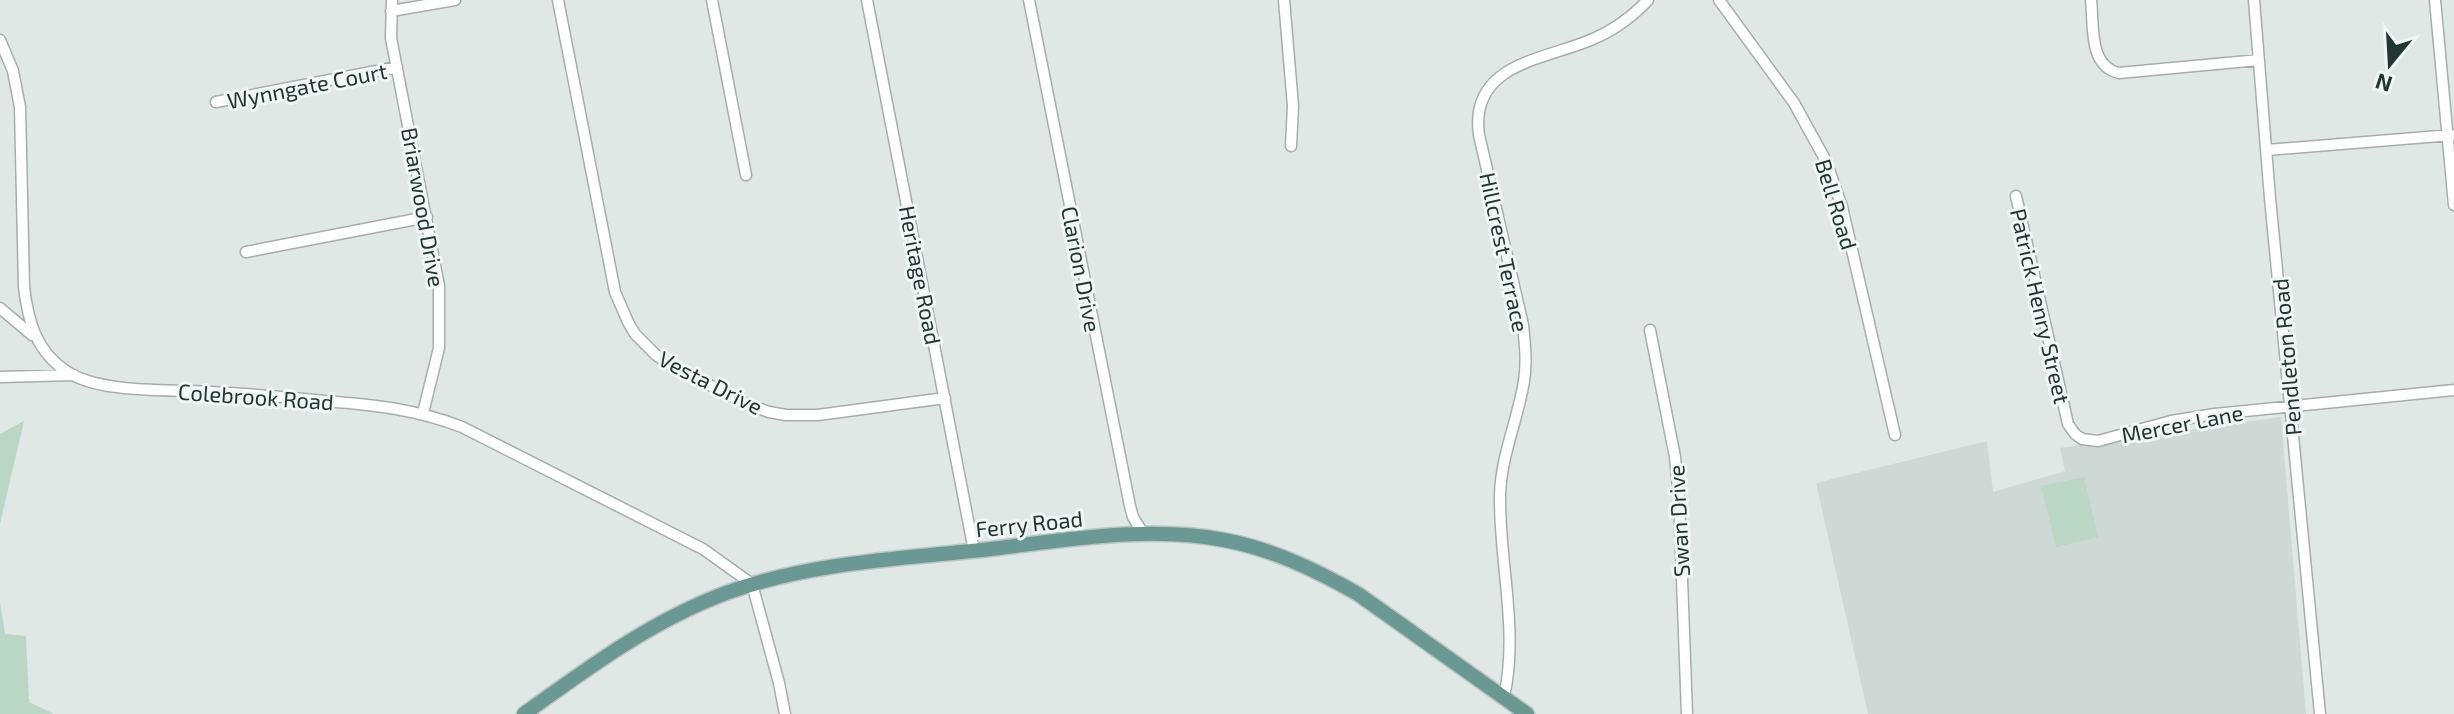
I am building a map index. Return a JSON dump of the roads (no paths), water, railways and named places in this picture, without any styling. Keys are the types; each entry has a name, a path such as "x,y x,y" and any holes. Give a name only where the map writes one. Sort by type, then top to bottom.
{"main road":[{"name":"Ferry Road","path":"524,714 659,623 752,584 819,569 974,551 1174,535 1224,540 1281,556 1318,572 1358,594 1527,714"}],"street":[{"path":"391,6 455,0"},
{"name":"Vesta Drive","path":"558,0 615,292 628,322 646,346 670,365 749,405 786,415 818,415 945,398"},
{"path":"712,0 746,175"},
{"name":"Heritage Road","path":"867,0 974,551"},
{"name":"Clarion Drive","path":"1029,0 1130,506 1144,535"},
{"path":"1284,0 1293,106 1291,146"},
{"name":"Hillcrest Terrace","path":"1504,697 1511,641 1500,492 1507,448 1524,383 1525,350 1523,325 1479,135 1478,114 1491,84 1507,71 1606,33 1629,18 1648,0"},
{"name":"Bell Road","path":"1719,0 1789,95 1826,161 1842,207 1895,435"},
{"path":"2091,0 2097,52 2103,66 2111,71 2119,73 2259,60"},
{"name":"Pendleton Road","path":"2254,0 2320,714"},
{"path":"2435,0 2451,135 2454,205"},
{"name":"Briarwood Drive","path":"391,6 391,38 439,286 441,322 435,369 423,413"},
{"name":"Colebrook Road","path":"0,40 13,71 20,107 24,287 31,328 55,362 74,375 118,387 284,397 423,413 462,427 703,549 752,584"},
{"name":"Wynngate Court","path":"216,102 397,67"},
{"path":"2267,150 2451,135"},
{"name":"Patrick Henry Street","path":"2016,196 2068,424 2082,439 2101,440"},
{"path":"246,252 427,217"},
{"path":"0,308 37,339"},
{"name":"Swan Drive","path":"1650,330 1677,471 1687,714"},
{"path":"0,377 74,375"},
{"name":"Mercer Lane","path":"2101,440 2171,421 2215,414 2454,390"},
{"path":"752,584 785,714"}]}
